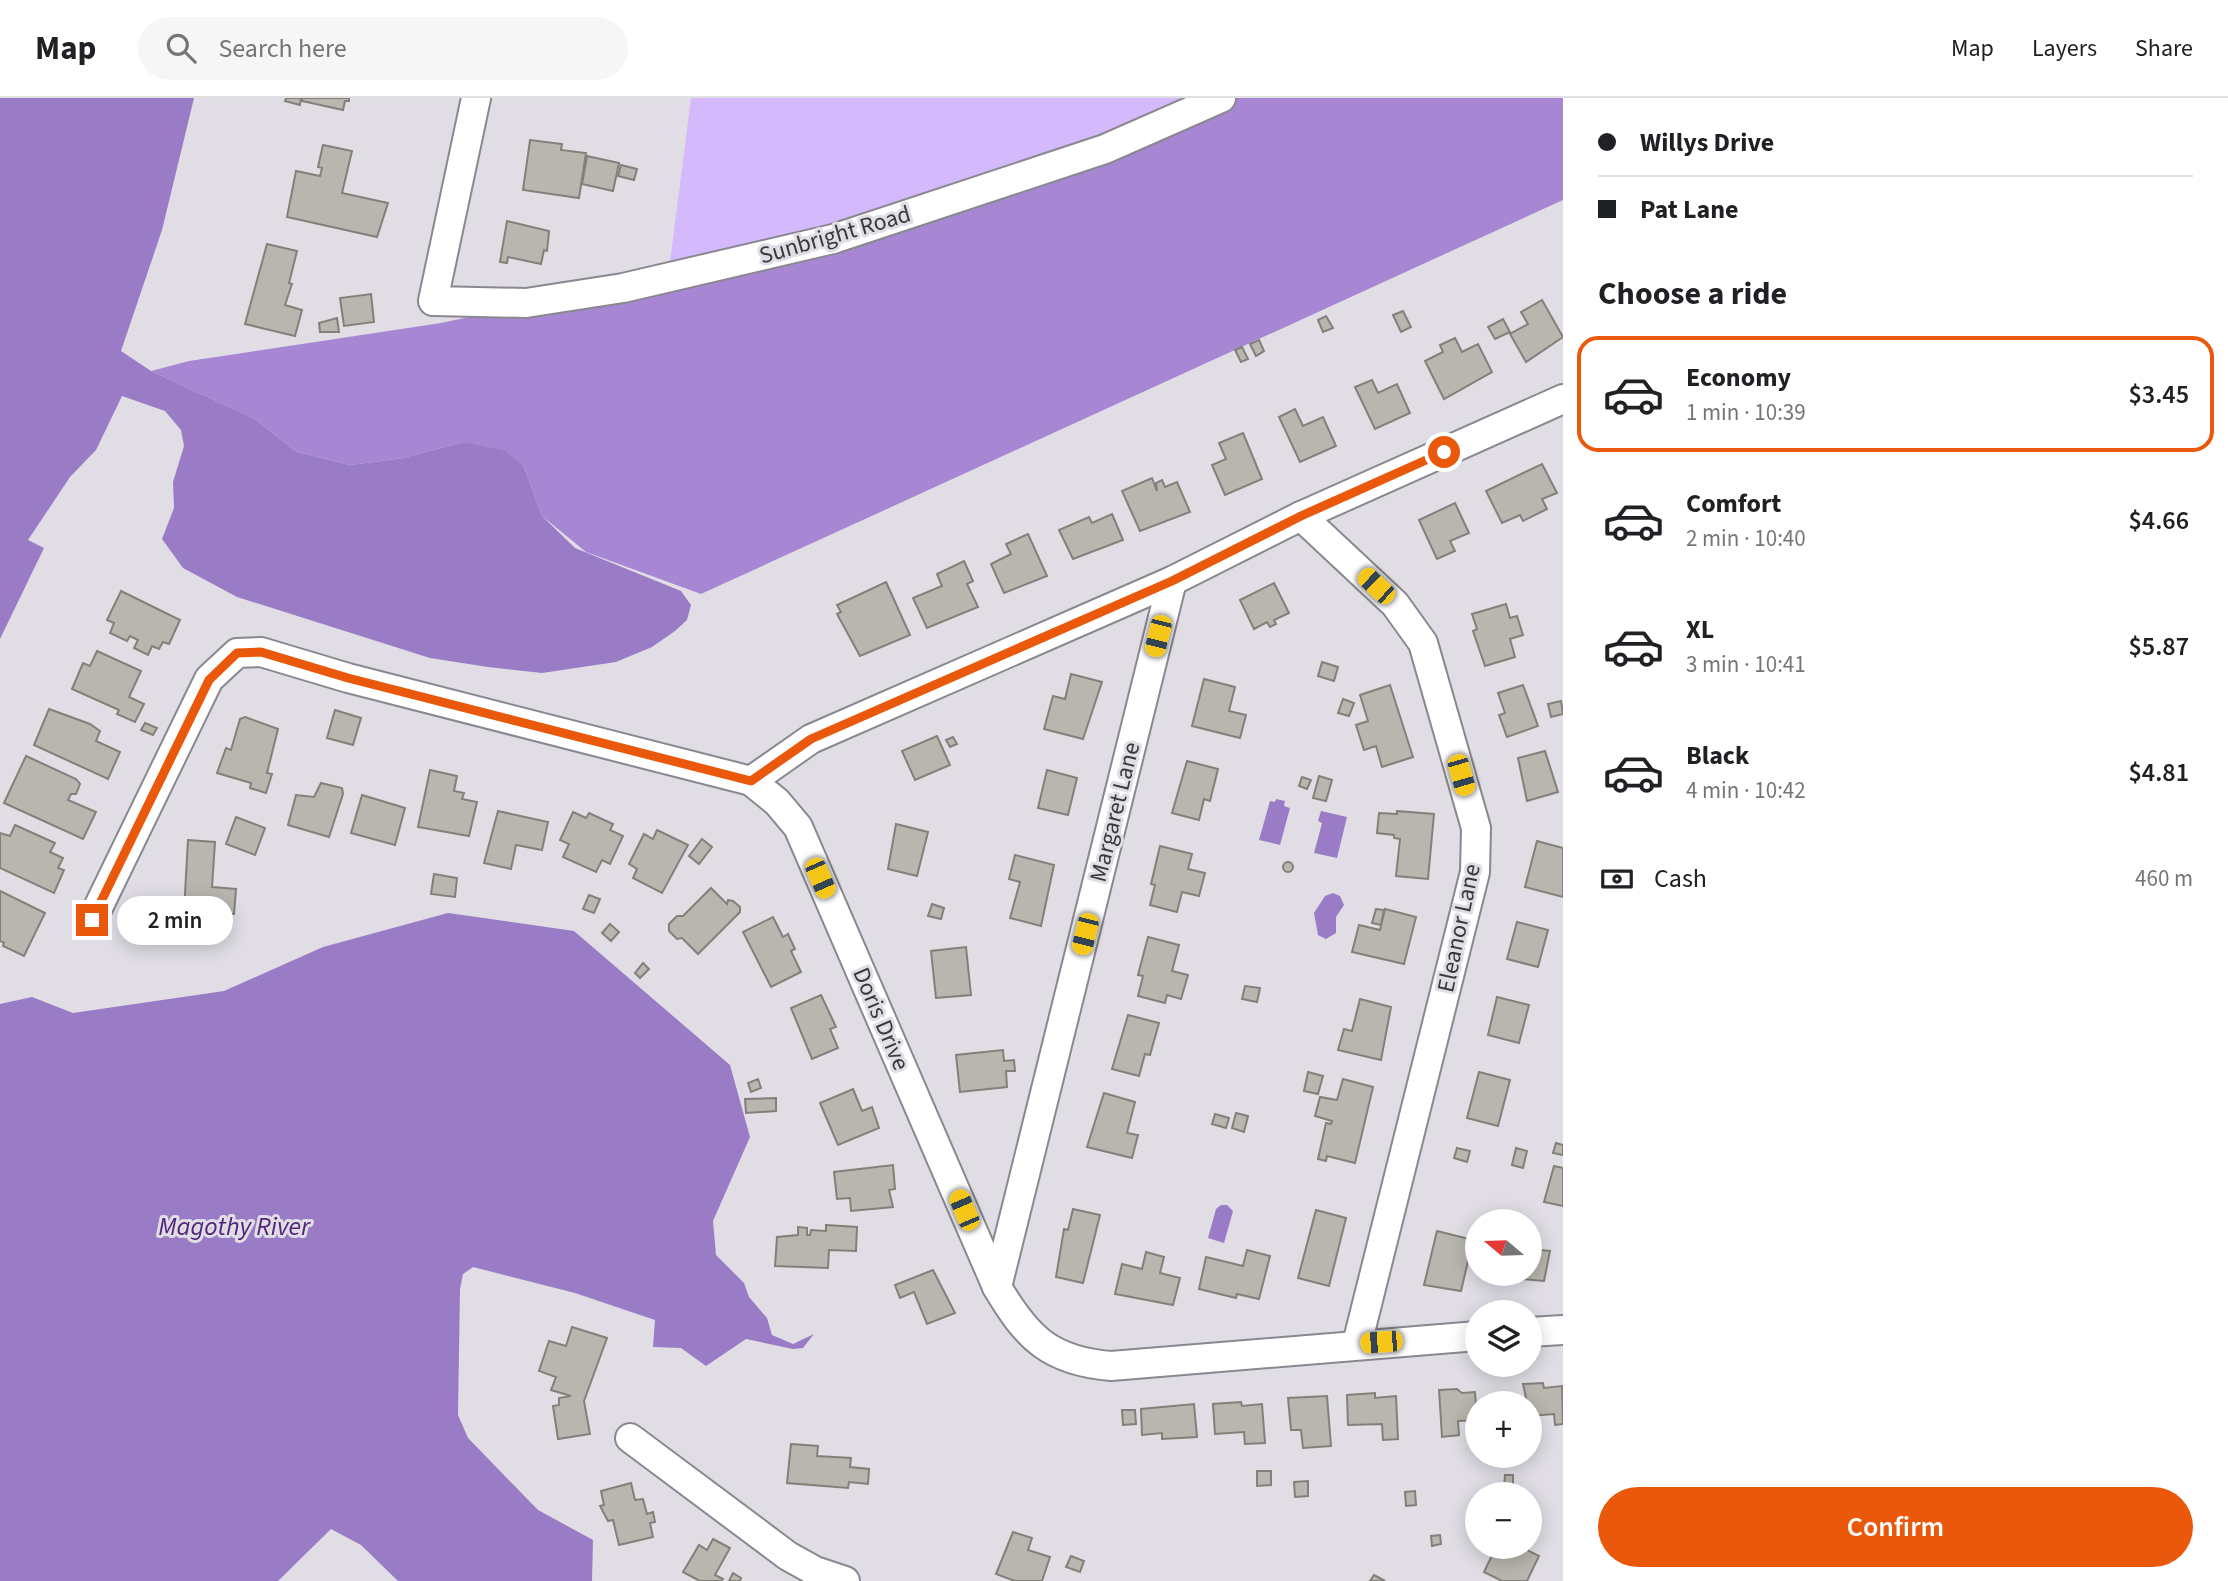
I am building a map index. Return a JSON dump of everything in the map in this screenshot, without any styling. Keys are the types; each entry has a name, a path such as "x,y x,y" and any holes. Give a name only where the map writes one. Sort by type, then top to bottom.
{"street":[{"name":"Sunbright Road","path":"476,98 433,301 526,303 624,288 833,239 1105,149 1221,98"},
{"path":"751,781 811,739 1172,581 1301,516 1563,399"},
{"name":"Eleanor Lane","path":"1301,516 1395,604 1423,643 1476,828 1475,872 1357,1344"},
{"name":"Margaret Lane","path":"998,1287 1172,581"},
{"name":"Doris Drive","path":"92,920 209,680 237,653 261,652 348,678 751,781 777,802 798,827 998,1287 1017,1320 1037,1342 1065,1358 1087,1364 1111,1366 1465,1337"},
{"path":"1542,1331 1563,1330"},
{"path":"630,1438 788,1556 815,1571 845,1581"}],"shaded area":[{"path":"691,98 1182,98 1092,142 668,278"},
{"path":"1221,98 1563,98 1563,200 701,594 586,552 542,516 524,467 463,442 403,458 350,465 297,452 253,418 151,371 189,361 441,323 833,239"}],"water":[{"path":"0,98 194,98 162,230 121,351 151,371 253,418 297,452 350,465 403,458 463,442 505,451 524,467 542,516 575,548 681,591 691,605 687,620 652,647 616,662 542,673 430,658 237,597 183,568 162,539 174,508 173,482 184,446 181,430 165,411 122,396 96,450 70,477 28,540 44,548 0,639"},
{"path":"1276,799 1285,801 1284,806 1290,808 1280,845 1259,840 1270,801 1275,802"},
{"path":"1321,811 1347,817 1337,858 1314,853 1322,823 1318,821"},
{"path":"1333,893 1340,896 1344,905 1336,917 1336,933 1326,939 1318,935 1314,913 1325,896"},
{"name":"Magothy River","path":"448,913 574,931 730,1065 750,1137 713,1221 716,1255 744,1283 749,1297 767,1318 772,1335 793,1344 814,1334 803,1348 793,1349 746,1339 706,1366 681,1348 653,1347 655,1320 575,1293 473,1267 463,1274 460,1289 458,1415 468,1438 538,1510 593,1540 592,1581 398,1581 361,1545 331,1529 278,1581 0,1581 0,1004 32,997 73,1013 224,991 323,947"},
{"path":"1227,1205 1233,1211 1224,1243 1208,1238 1216,1209"}],"building":[{"path":"286,98 301,98 300,105 285,101"},
{"path":"302,98 349,98 349,101 345,101 343,110 302,101"},
{"path":"530,140 562,144 561,150 586,153 579,198 523,190"},
{"path":"323,145 352,151 342,193 388,203 377,237 287,217 296,171 320,176 322,168 318,167"},
{"path":"587,156 619,163 613,191 582,184"},
{"path":"621,165 637,169 634,180 618,176"},
{"path":"507,221 549,231 547,251 544,250 541,264 508,257 507,263 500,262"},
{"path":"267,244 297,251 289,283 292,284 285,305 302,310 295,336 245,324"},
{"path":"371,294 374,322 344,326 340,298"},
{"path":"1542,300 1563,337 1526,362 1510,334 1528,324 1521,312"},
{"path":"1403,311 1411,327 1401,332 1393,315"},
{"path":"1326,316 1333,328 1323,332 1318,320"},
{"path":"337,318 339,332 320,332 319,323"},
{"path":"1503,319 1510,332 1495,339 1488,327"},
{"path":"1455,338 1462,352 1478,344 1492,372 1444,399 1425,361 1443,352 1440,345"},
{"path":"1259,340 1264,351 1256,356 1250,344"},
{"path":"1242,347 1248,359 1241,362 1235,350"},
{"path":"1372,380 1378,393 1397,384 1410,413 1375,429 1355,387"},
{"path":"1295,409 1303,426 1323,417 1336,446 1300,462 1279,417"},
{"path":"1243,433 1262,479 1225,495 1212,465 1226,459 1219,443"},
{"path":"1542,464 1557,493 1542,499 1547,509 1523,521 1520,515 1502,523 1486,491"},
{"path":"1152,478 1157,491 1156,483 1162,480 1165,487 1177,482 1190,512 1140,531 1122,491"},
{"path":"1455,503 1469,533 1450,541 1455,551 1437,559 1419,520"},
{"path":"1112,514 1123,540 1073,559 1059,530 1089,517 1092,523"},
{"path":"1028,534 1047,576 1004,593 991,564 1011,554 1006,544"},
{"path":"964,561 973,581 967,584 978,607 927,628 913,598 942,586 937,574"},
{"path":"886,582 910,635 860,656 837,614 841,612 837,605"},
{"path":"1274,583 1289,613 1274,620 1276,624 1270,627 1267,622 1254,629 1240,600"},
{"path":"121,591 180,620 169,644 163,642 159,649 152,646 148,655 134,648 138,640 130,636 127,641 110,633 114,623 107,620"},
{"path":"1506,604 1510,618 1517,616 1523,635 1510,639 1515,657 1485,666 1473,631 1477,629 1472,614"},
{"path":"97,651 141,671 129,697 144,704 135,722 117,714 119,710 72,689 83,663 90,666"},
{"path":"1322,662 1338,667 1334,681 1318,676"},
{"path":"1071,674 1102,682 1083,739 1044,729 1053,696 1065,699"},
{"path":"1204,679 1235,687 1229,711 1246,715 1240,738 1192,726"},
{"path":"1390,685 1413,757 1382,767 1376,746 1364,750 1356,725 1368,721 1360,695"},
{"path":"1523,685 1538,726 1507,737 1499,715 1505,713 1498,693"},
{"path":"1343,699 1354,703 1349,716 1338,713"},
{"path":"1561,701 1563,714 1551,717 1548,704"},
{"path":"49,709 90,724 100,731 96,741 120,752 108,779 34,745"},
{"path":"335,710 361,718 353,745 327,738"},
{"path":"245,717 278,729 267,773 272,774 266,793 250,788 251,783 217,773 226,748 231,750 240,719"},
{"path":"145,723 157,728 153,735 141,730"},
{"path":"937,736 950,765 915,780 902,751"},
{"path":"953,737 957,744 950,747 946,740"},
{"path":"1545,751 1558,792 1527,801 1518,758"},
{"path":"26,756 76,779 80,784 76,794 71,794 68,800 96,812 83,839 4,803"},
{"path":"1187,761 1218,769 1210,801 1204,799 1199,820 1172,813"},
{"path":"430,770 457,776 454,791 464,793 462,799 477,802 469,836 418,827"},
{"path":"1047,770 1077,778 1068,815 1038,808"},
{"path":"1319,776 1332,780 1326,801 1313,798"},
{"path":"1302,777 1311,780 1307,789 1299,786"},
{"path":"321,783 342,788 343,794 329,837 288,825 296,795 314,797"},
{"path":"362,795 405,808 395,845 351,833"},
{"path":"498,811 548,822 542,850 516,845 511,869 484,863"},
{"path":"1397,811 1434,814 1428,879 1396,876 1400,839 1394,838 1394,835 1377,833 1379,813 1397,814"},
{"path":"573,812 586,818 589,813 613,824 610,830 623,836 610,864 602,860 596,872 563,857 569,844 560,840"},
{"path":"236,817 265,828 255,855 226,844"},
{"path":"896,824 928,832 917,876 888,869"},
{"path":"15,825 55,843 50,852 63,858 58,868 64,870 54,893 0,868 0,833 10,836"},
{"path":"657,830 688,845 662,893 633,878 637,869 629,864 644,834 653,839"},
{"path":"702,839 712,847 699,864 689,856"},
{"path":"188,840 215,842 212,887 236,889 234,914 184,911"},
{"path":"1537,841 1563,848 1563,897 1525,887"},
{"path":"1160,846 1192,854 1188,869 1205,873 1199,896 1182,892 1177,912 1150,905 1155,885 1151,884"},
{"path":"1015,855 1054,865 1041,926 1010,918 1020,882 1009,879"},
{"path":"1288,862 1293,867 1288,872 1283,867"},
{"path":"434,874 457,878 455,897 431,894"},
{"path":"711,888 727,904 728,900 733,901 740,907 740,912 698,954 682,938 677,939 669,931 669,924 677,916 683,916"},
{"path":"0,891 45,913 24,956 3,946 4,943 0,941"},
{"path":"589,895 600,899 594,913 583,909"},
{"path":"932,904 944,908 941,919 928,916"},
{"path":"1376,909 1384,910 1381,925 1372,923"},
{"path":"1385,909 1416,917 1404,964 1352,952 1359,925 1380,930"},
{"path":"773,917 783,937 788,934 795,949 791,951 801,972 771,987 743,932"},
{"path":"1517,922 1548,930 1538,967 1507,959"},
{"path":"610,924 619,932 611,941 602,933"},
{"path":"1148,937 1179,945 1172,971 1188,975 1181,999 1167,995 1165,1003 1138,996 1143,976 1138,975"},
{"path":"966,947 971,995 936,998 931,951"},
{"path":"643,963 649,969 640,978 635,973"},
{"path":"1245,986 1260,988 1257,1002 1242,999"},
{"path":"821,995 836,1027 830,1029 838,1048 812,1059 791,1008"},
{"path":"1497,997 1529,1005 1519,1043 1488,1035"},
{"path":"1360,999 1391,1007 1381,1060 1338,1050 1344,1029 1352,1031"},
{"path":"1128,1015 1159,1023 1150,1055 1145,1054 1139,1076 1112,1069"},
{"path":"1003,1050 1004,1061 1014,1060 1015,1071 1006,1071 1007,1087 960,1092 956,1055"},
{"path":"1308,1072 1323,1076 1318,1094 1304,1091"},
{"path":"1479,1072 1510,1080 1498,1126 1467,1118"},
{"path":"758,1079 761,1088 751,1092 748,1083"},
{"path":"1343,1079 1373,1087 1355,1163 1327,1156 1326,1161 1318,1159 1326,1123 1331,1124 1332,1121 1315,1116 1320,1097 1337,1100"},
{"path":"853,1089 862,1111 872,1107 879,1128 838,1145 820,1103"},
{"path":"1104,1093 1135,1102 1127,1133 1138,1135 1132,1158 1087,1147"},
{"path":"776,1098 776,1111 746,1113 745,1099"},
{"path":"1236,1113 1248,1116 1244,1132 1232,1128"},
{"path":"1215,1114 1229,1118 1226,1128 1212,1124"},
{"path":"1556,1143 1563,1145 1563,1155 1553,1153"},
{"path":"1457,1148 1470,1151 1467,1162 1454,1158"},
{"path":"1516,1148 1527,1151 1523,1168 1512,1165"},
{"path":"893,1165 895,1189 889,1190 893,1207 851,1211 850,1198 837,1199 834,1172"},
{"path":"1554,1166 1563,1168 1563,1206 1544,1202"},
{"path":"1073,1209 1100,1215 1083,1283 1056,1277 1064,1229 1068,1230"},
{"path":"1316,1210 1346,1218 1329,1286 1298,1278"},
{"path":"826,1225 857,1227 856,1251 829,1250 828,1268 775,1266 777,1237 798,1235 798,1227 807,1228 807,1235 810,1235 811,1230 826,1231"},
{"path":"1437,1231 1465,1238 1465,1274 1461,1291 1424,1285"},
{"path":"1247,1250 1270,1256 1259,1299 1237,1294 1236,1298 1199,1289 1206,1257 1243,1266"},
{"path":"1542,1250 1550,1251 1542,1281"},
{"path":"1146,1252 1164,1257 1160,1273 1180,1278 1173,1305 1115,1294 1122,1264 1142,1269"},
{"path":"933,1270 955,1313 927,1324 914,1292 900,1298 895,1285"},
{"path":"572,1327 607,1338 584,1401 590,1434 558,1439 553,1406 559,1405 559,1398 571,1396 551,1390 556,1377 539,1371 549,1341 566,1346"},
{"path":"1543,1383 1544,1388 1562,1386 1563,1424 1555,1425 1554,1414 1542,1415 1542,1391 1525,1391 1523,1384"},
{"path":"1457,1389 1465,1393 1465,1421 1458,1421 1459,1435 1442,1437 1439,1390"},
{"path":"1375,1393 1375,1398 1396,1396 1398,1439 1383,1440 1382,1424 1348,1425 1347,1395"},
{"path":"1327,1396 1331,1446 1303,1448 1301,1430 1291,1430 1288,1398"},
{"path":"1241,1402 1242,1406 1262,1404 1265,1443 1245,1444 1244,1432 1215,1434 1213,1404"},
{"path":"1194,1404 1197,1437 1162,1439 1162,1433 1142,1435 1141,1409"},
{"path":"1122,1410 1135,1410 1136,1424 1123,1425"},
{"path":"791,1444 818,1446 817,1456 851,1458 850,1467 869,1469 868,1484 849,1482 848,1488 787,1483"},
{"path":"1257,1471 1271,1471 1271,1485 1257,1486"},
{"path":"1505,1475 1513,1475 1513,1482 1504,1482"},
{"path":"1308,1481 1308,1496 1295,1497 1294,1482"},
{"path":"631,1483 635,1500 643,1499 647,1514 653,1512 655,1522 650,1523 653,1537 619,1545 613,1520 608,1521 600,1506 604,1505 601,1491"},
{"path":"1415,1491 1416,1505 1406,1506 1405,1492"},
{"path":"1013,1532 1032,1538 1028,1550 1050,1557 1042,1581 1015,1581 996,1574"},
{"path":"1440,1535 1441,1544 1432,1546 1431,1536"},
{"path":"713,1539 730,1548 715,1575 723,1579 700,1581 683,1572 699,1545 707,1550"},
{"path":"1071,1556 1084,1561 1080,1572 1066,1567"},
{"path":"1490,1559 1538,1559 1527,1581 1502,1581 1484,1572"},
{"path":"733,1573 741,1578 740,1581 729,1581"},
{"path":"1374,1575 1385,1581 1370,1581"}],"route":[{"path":"92,920 209,680 222,664 237,653 261,652 348,678 751,781 811,739 1172,581 1301,516 1444,452"}]}
